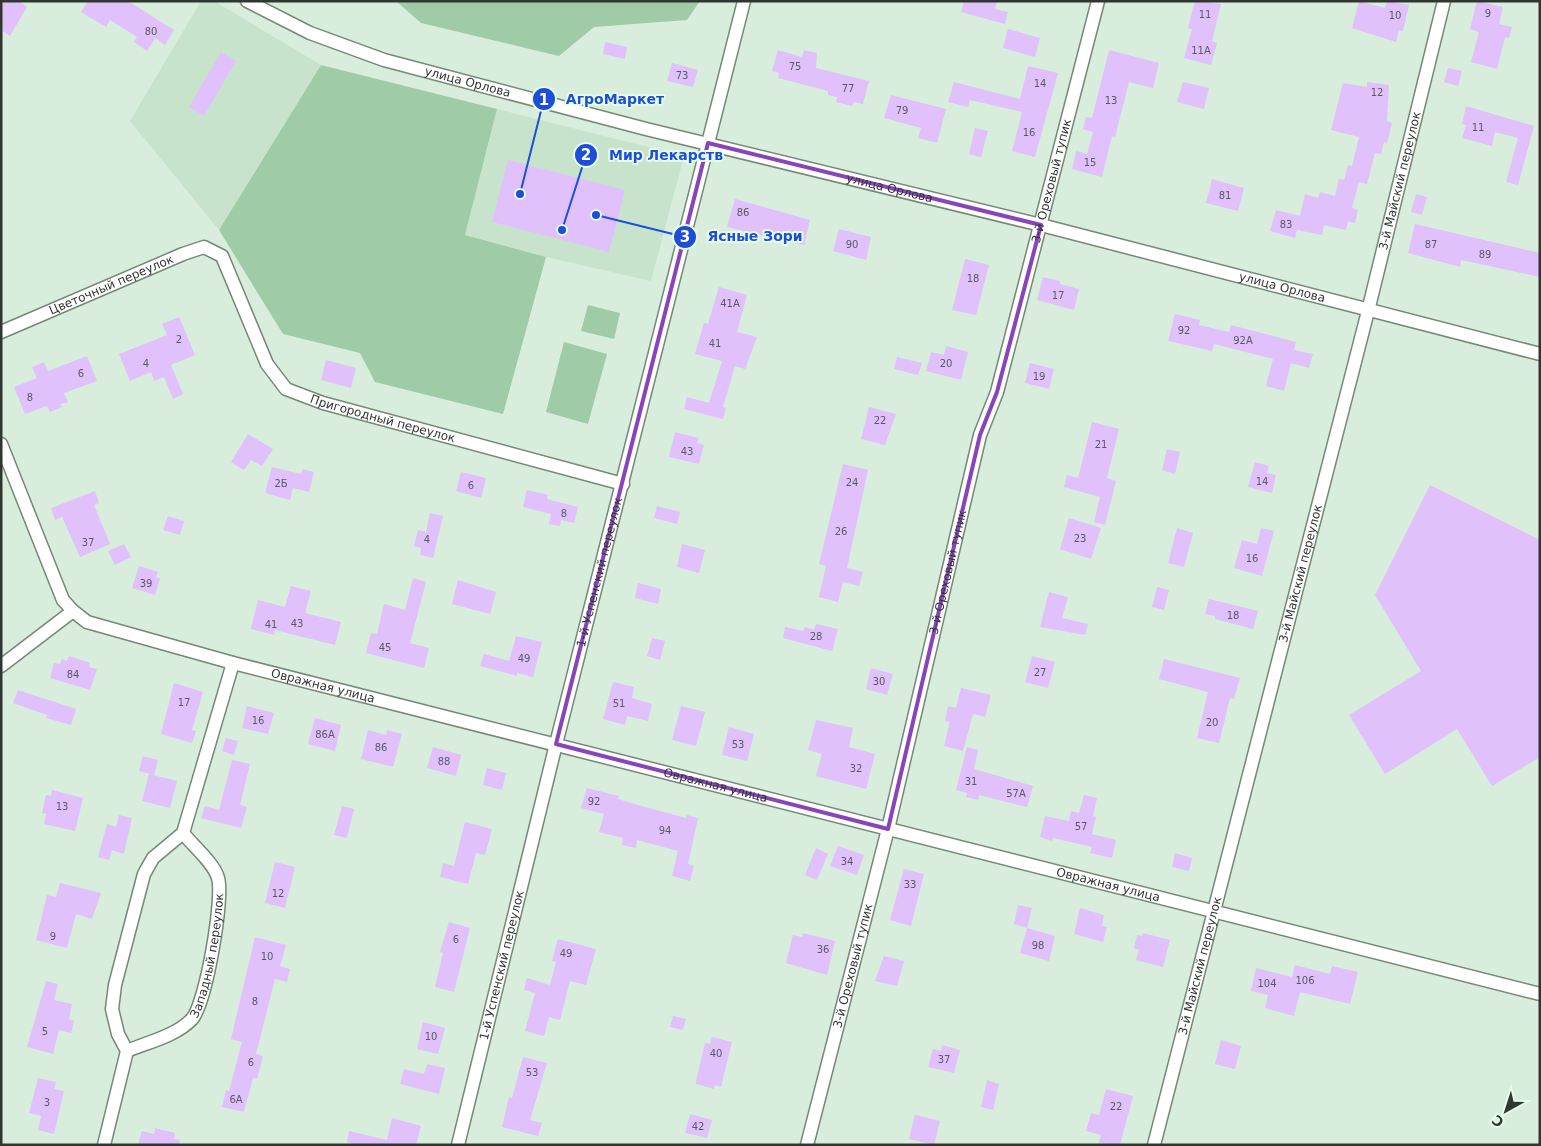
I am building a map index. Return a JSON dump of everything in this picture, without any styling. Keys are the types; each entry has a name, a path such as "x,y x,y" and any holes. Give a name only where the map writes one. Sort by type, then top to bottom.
{"street":[{"name":"улица Орлова","path":"247,1 310,33 384,60 708,143 1041,225 1540,354"},
{"name":"1-й Успенский переулок","path":"458,1145 556,744 708,143 714,126 744,1"},
{"name":"3-й Ореховый тупик","path":"807,1145 888,829 980,435 997,392 1098,1"},
{"name":"3-й Майский переулок","path":"1154,1145 1212,912 1368,311 1444,1"},
{"name":"Цветочный переулок","path":"1,332 183,254 204,248 222,256"},
{"name":"Пригородный переулок","path":"222,256 268,364 286,389 323,403 623,484"},
{"name":"Овражная улица","path":"1,444 63,600 87,622 234,663 1540,994"},
{"path":"1,666 73,611"},
{"path":"104,1145 127,1051 118,1034 112,1009 116,985 144,874 153,858 183,833 234,663"},
{"name":"Западный переулок","path":"127,1051 179,1029 193,1018 200,1000 219,918 218,877 209,862 183,833"}],"highlighted area":[{"path":"708,143 1041,225 997,392 980,435 888,829 556,744"}],"shaded area":[{"path":"201,1 214,1 321,65 219,230 130,121"},
{"path":"396,1 700,1 687,20 594,27 559,56 421,23"},
{"path":"321,65 497,109 465,235 546,257 503,414 375,382 360,353 283,334 219,230"},
{"path":"497,109 684,156 651,281 546,257 465,235"},
{"path":"588,305 620,313 614,339 581,331"},
{"path":"564,342 607,354 588,424 546,412"}],"building":[{"path":"1,1 19,1 27,7 10,36 1,30"},
{"path":"88,1 128,1 174,30 165,45 155,38 147,51 134,42 137,37 110,20 106,27 81,12"},
{"path":"964,1 997,1 995,9 1008,12 1005,24 961,12"},
{"path":"1195,1 1221,4 1212,41 1217,43 1211,65 1184,58 1192,29 1188,28"},
{"path":"1359,1 1385,8 1387,1 1409,5 1403,31 1399,30 1396,42 1352,28"},
{"path":"1477,1 1503,7 1499,24 1512,27 1509,38 1505,37 1497,69 1471,62 1479,32 1470,29"},
{"path":"1008,29 1040,38 1035,57 1003,48"},
{"path":"605,42 627,47 625,59 603,54"},
{"path":"778,50 802,57 804,50 817,53 816,68 869,81 863,104 854,102 852,106 836,102 837,97 828,95 828,91 778,78 779,73 772,71"},
{"path":"1109,50 1159,63 1153,88 1129,82 1115,137 1112,136 1102,177 1072,169 1076,151 1087,154 1093,132 1083,129 1086,117 1092,118"},
{"path":"221,52 236,61 204,116 189,107"},
{"path":"672,63 698,70 693,87 667,81"},
{"path":"1028,66 1058,73 1035,157 1012,151 1022,112 970,100 968,107 948,102 954,82 1020,99"},
{"path":"1448,68 1462,71 1458,86 1444,82"},
{"path":"1183,82 1209,88 1204,109 1177,102"},
{"path":"1367,82 1389,85 1387,121 1392,123 1387,143 1384,142 1381,154 1375,153 1367,184 1359,182 1352,208 1358,210 1355,223 1348,221 1346,230 1324,225 1322,235 1297,230 1295,238 1270,231 1276,210 1300,216 1305,194 1318,198 1320,192 1335,196 1339,179 1344,180 1348,165 1352,166 1359,137 1331,130 1343,83 1367,87"},
{"path":"891,95 946,109 937,143 918,138 921,128 884,118"},
{"path":"1466,106 1534,126 1518,185 1506,182 1518,138 1495,132 1492,146 1462,138 1466,125 1462,124"},
{"path":"975,128 988,131 981,157 969,154"},
{"path":"508,160 625,190 609,252 492,222"},
{"path":"1212,179 1244,188 1238,211 1206,203"},
{"path":"1416,194 1427,197 1422,215 1411,212"},
{"path":"735,199 810,220 804,245 727,227"},
{"path":"1415,224 1540,253 1540,277 1461,260 1460,267 1408,253"},
{"path":"839,229 871,237 866,260 833,251"},
{"path":"965,259 989,265 976,315 952,310"},
{"path":"1043,277 1060,281 1060,284 1079,289 1074,310 1037,300"},
{"path":"719,287 747,295 737,332 757,337 745,369 735,366 723,407 726,408 723,419 684,409 687,397 709,403 722,361 695,354 704,323 708,324"},
{"path":"1175,314 1200,320 1199,325 1229,332 1231,325 1296,342 1294,350 1313,354 1309,368 1291,363 1284,391 1266,386 1273,359 1214,344 1212,351 1168,341"},
{"path":"179,317 195,355 171,365 183,394 173,399 164,377 154,381 151,372 130,381 119,354 167,335 162,324"},
{"path":"946,346 968,352 961,380 926,371 931,352 944,355"},
{"path":"87,356 97,381 64,393 68,402 61,404 62,407 50,412 47,406 25,414 14,387 37,378 32,367 44,362 48,371"},
{"path":"897,357 922,363 918,375 894,369"},
{"path":"326,360 356,368 351,388 321,380"},
{"path":"1030,363 1054,369 1049,389 1025,383"},
{"path":"869,407 896,414 885,445 861,439"},
{"path":"1092,422 1119,429 1107,478 1116,481 1105,525 1094,522 1100,497 1064,487 1067,475 1078,478"},
{"path":"675,432 699,438 697,443 704,445 699,464 669,457"},
{"path":"248,434 273,449 262,466 251,460 244,470 231,462"},
{"path":"1167,449 1180,452 1175,474 1162,470"},
{"path":"1255,462 1269,466 1267,473 1276,475 1272,493 1248,487"},
{"path":"843,464 868,470 847,568 863,572 859,586 843,582 838,602 819,597 826,566 819,564"},
{"path":"272,467 301,474 303,469 314,472 309,492 293,488 290,500 265,493"},
{"path":"461,472 486,478 481,498 456,491"},
{"path":"1430,485 1540,540 1540,757 1492,786 1457,729 1385,774 1349,715 1421,671 1375,595"},
{"path":"527,490 548,495 547,499 578,507 574,523 561,520 560,526 549,524 551,514 523,507"},
{"path":"95,491 99,503 94,505 110,544 80,557 62,517 55,520 51,508"},
{"path":"657,506 680,512 677,524 654,518"},
{"path":"430,513 443,516 433,558 420,555 421,548 414,546 418,530 426,532"},
{"path":"168,516 184,521 180,535 163,530"},
{"path":"1069,518 1101,528 1091,559 1060,549"},
{"path":"1177,528 1193,533 1184,567 1168,563"},
{"path":"1261,528 1274,531 1262,576 1234,568 1242,540 1257,544"},
{"path":"124,544 131,557 115,565 108,551"},
{"path":"682,544 705,550 699,573 677,567"},
{"path":"139,566 158,572 156,577 160,579 155,595 132,588"},
{"path":"413,578 426,582 410,643 429,648 424,668 366,653 371,633 377,634 384,604 405,610"},
{"path":"458,580 496,592 490,614 452,604"},
{"path":"638,583 661,589 658,604 635,598"},
{"path":"291,586 311,591 305,613 341,622 335,645 275,630 274,635 251,629 258,600 285,607"},
{"path":"1157,587 1169,590 1164,610 1152,607"},
{"path":"1049,592 1068,597 1062,618 1088,624 1085,635 1040,627"},
{"path":"1209,599 1258,611 1253,629 1215,619 1215,616 1205,614"},
{"path":"816,624 838,629 832,651 783,638 785,627 803,631 805,627 814,630"},
{"path":"516,636 542,642 533,677 517,673 517,676 480,666 484,654 509,661"},
{"path":"652,638 665,641 660,660 647,656"},
{"path":"69,656 90,663 89,667 97,669 90,690 50,678 54,663 60,664 62,659 67,661"},
{"path":"1032,656 1055,662 1048,688 1025,682"},
{"path":"1164,659 1240,678 1234,699 1230,698 1219,743 1197,738 1208,692 1159,679"},
{"path":"871,668 893,674 887,695 866,689"},
{"path":"613,682 634,687 632,698 652,704 648,721 627,716 625,725 603,719"},
{"path":"174,683 203,692 192,730 196,731 192,743 161,734"},
{"path":"961,688 991,695 985,717 973,714 963,751 944,746 950,722 945,721 948,706 956,708"},
{"path":"18,690 76,709 71,725 46,718 47,715 13,703"},
{"path":"247,706 274,713 268,734 242,728"},
{"path":"681,706 705,712 696,746 672,740"},
{"path":"315,718 341,725 335,751 308,744"},
{"path":"816,720 853,728 849,747 875,754 866,789 816,776 822,754 808,750"},
{"path":"729,727 754,734 747,761 722,755"},
{"path":"368,730 386,735 387,730 402,734 393,767 361,759"},
{"path":"226,738 238,741 234,755 222,751"},
{"path":"433,747 461,755 456,776 427,768"},
{"path":"967,747 978,750 974,769 1033,786 1027,807 979,795 978,800 966,797 967,793 956,790"},
{"path":"143,756 158,760 154,775 139,771"},
{"path":"232,760 250,764 240,805 247,807 241,828 201,818 205,806 219,810"},
{"path":"487,768 506,773 502,790 483,785"},
{"path":"149,774 177,781 170,808 142,801"},
{"path":"587,788 619,796 618,799 645,807 686,818 687,815 698,818 688,864 694,866 690,881 672,876 678,851 637,840 636,848 622,845 623,838 599,832 604,814 581,808"},
{"path":"52,790 83,798 75,831 44,824 46,814 42,813 46,795 51,796"},
{"path":"1084,795 1097,798 1093,816 1096,817 1092,834 1116,840 1112,858 1090,853 1092,847 1053,838 1052,841 1040,837 1045,816 1069,821 1071,811 1079,813"},
{"path":"342,806 354,809 347,838 334,835"},
{"path":"119,815 132,818 124,854 112,850 109,860 98,857 107,824 116,827"},
{"path":"465,822 492,829 485,855 476,853 468,884 440,877 443,863 454,866"},
{"path":"838,846 864,855 857,875 830,866"},
{"path":"816,848 828,854 817,880 805,875"},
{"path":"1175,853 1192,858 1189,871 1172,867"},
{"path":"275,862 295,867 285,908 265,903"},
{"path":"904,869 924,874 911,926 890,920"},
{"path":"60,883 101,893 92,919 76,914 67,948 36,940 47,895 56,897"},
{"path":"1018,905 1032,908 1027,928 1014,924"},
{"path":"1080,908 1104,915 1102,926 1107,927 1103,942 1074,934"},
{"path":"449,922 470,928 454,992 435,987 443,953 440,952"},
{"path":"1027,928 1055,936 1049,961 1020,953"},
{"path":"803,933 835,941 827,975 786,963 793,935 802,937"},
{"path":"1143,933 1170,940 1163,967 1136,960 1139,950 1134,948 1137,935 1142,936"},
{"path":"255,937 286,945 280,966 290,969 287,982 275,979 256,1054 263,1056 257,1079 253,1078 244,1112 222,1107 226,1090 229,1091 242,1042 231,1039"},
{"path":"558,939 596,949 586,985 570,981 560,1020 549,1017 544,1036 525,1031 535,993 524,990 527,978 550,985 556,962 552,961"},
{"path":"884,956 904,961 897,986 875,981"},
{"path":"1295,965 1330,974 1332,966 1358,972 1350,1004 1300,992 1294,1016 1265,1008 1268,995 1251,991 1256,968 1292,977"},
{"path":"46,981 58,984 54,1000 72,1004 69,1019 74,1021 71,1033 59,1030 53,1054 27,1047"},
{"path":"673,1016 686,1019 683,1030 670,1027"},
{"path":"423,1022 445,1028 438,1054 417,1049"},
{"path":"712,1037 732,1042 721,1087 715,1085 714,1089 696,1084 705,1043 710,1044"},
{"path":"1221,1040 1241,1046 1235,1069 1215,1064"},
{"path":"942,1045 960,1050 954,1073 928,1067 933,1049 941,1051"},
{"path":"523,1057 547,1063 530,1120 542,1123 538,1136 502,1127 509,1097 512,1098"},
{"path":"427,1064 445,1068 439,1094 400,1084 404,1069 424,1074"},
{"path":"38,1078 56,1082 54,1089 64,1091 54,1134 38,1130 41,1116 29,1113"},
{"path":"987,1080 999,1084 993,1110 981,1107"},
{"path":"1106,1089 1133,1096 1120,1145 1099,1143 1101,1135 1086,1131 1091,1113 1099,1115"},
{"path":"690,1114 712,1120 707,1138 685,1133"},
{"path":"915,1115 940,1121 934,1145 909,1139"},
{"path":"392,1118 421,1126 416,1145 356,1145 347,1142 349,1131 387,1140"},
{"path":"155,1128 175,1133 174,1139 180,1140 179,1145 138,1145 142,1131 154,1134"}],"place":[{"name":"АгроМаркет","path":"520,194"},
{"name":"Ясные Зори","path":"596,215"},
{"name":"Мир Лекарств","path":"562,230"}]}
